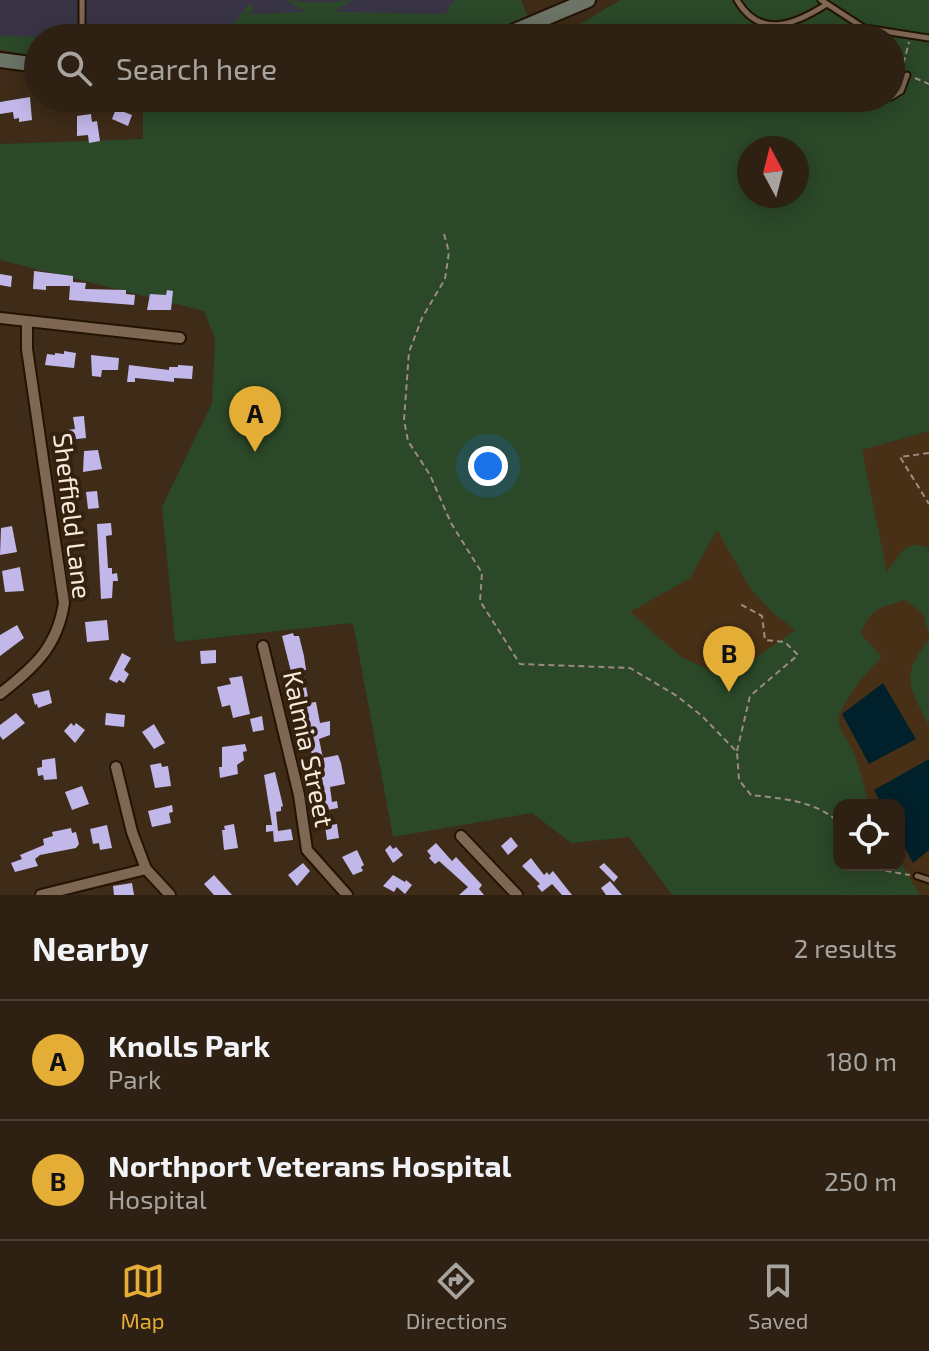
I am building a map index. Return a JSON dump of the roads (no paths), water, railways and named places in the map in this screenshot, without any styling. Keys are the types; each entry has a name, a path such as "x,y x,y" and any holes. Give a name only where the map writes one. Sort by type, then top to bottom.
{"street":[{"path":"531,24 588,0"},
{"path":"0,60 24,63"},
{"path":"0,318 180,338"},
{"name":"Sheffield Lane","path":"0,694 30,670 56,637 64,603 27,349 27,321"},
{"name":"Kalmia Street","path":"263,646 299,795 307,850 347,895"},
{"path":"116,767 132,832 146,869 170,895"},
{"path":"461,836 517,895"},
{"path":"41,895 146,869"}],"lane":[{"path":"82,0 82,24"},
{"path":"737,0 762,24"},
{"path":"777,24 811,14 824,2 858,24"},
{"path":"905,36 929,38"},
{"path":"905,80 907,75"},
{"path":"917,876 929,880"}],"water":[{"path":"883,683 916,739 869,764 842,714"},
{"path":"929,759 929,850 913,863 905,848 905,799 879,799 874,790"}],"place":[{"name":"Knolls Park","path":"255,452"},
{"name":"Northport Veterans Hospital","path":"729,692"}]}
